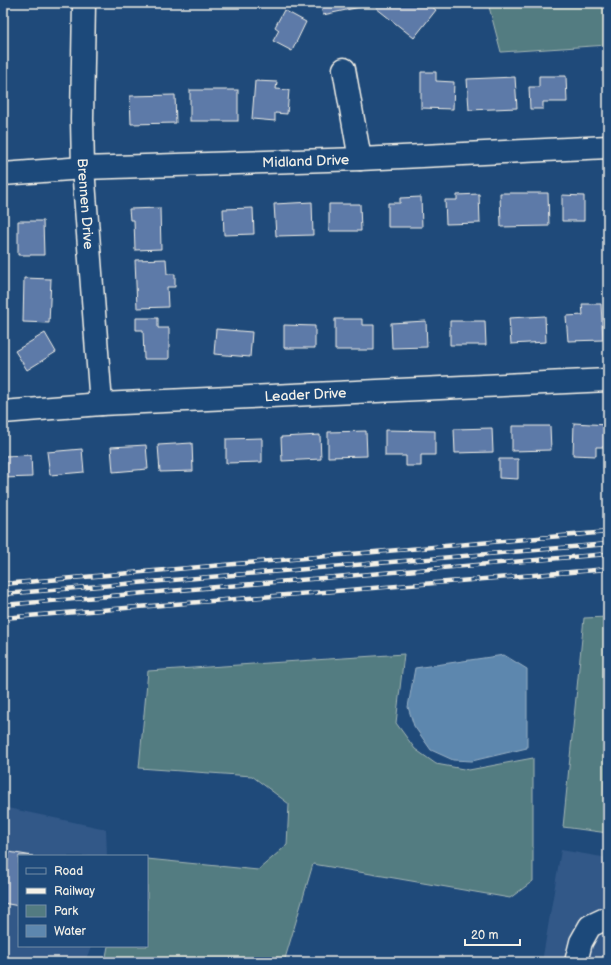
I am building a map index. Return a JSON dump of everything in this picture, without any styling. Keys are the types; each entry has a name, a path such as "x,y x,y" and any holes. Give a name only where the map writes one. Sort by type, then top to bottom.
{"street":[{"name":"Brennen Drive","path":"84,3 82,119 83,168 101,404"},
{"path":"344,69 360,159"},
{"name":"Midland Drive","path":"3,174 83,168 360,159 608,148"},
{"name":"Leader Drive","path":"3,412 101,404 608,380"},
{"path":"576,962 581,942 590,926 605,919 608,920"}],"shaded area":[{"path":"3,807 106,829 107,855 18,855 18,947 92,947 84,962 3,962"},
{"path":"561,850 608,858 608,962 542,962"}],"green space":[{"path":"488,3 608,3 608,45 501,52"},
{"path":"608,617 608,833 563,827 584,618"},
{"path":"404,654 396,723 415,749 436,764 469,770 533,758 533,881 510,898 313,864 284,962 105,962 108,947 148,947 148,859 258,870 287,845 289,804 252,776 139,768 148,671"}],"water":[{"path":"504,655 527,669 527,748 472,761 453,760 431,750 414,726 408,707 415,668"}],"building":[{"path":"320,3 359,3 360,7 323,15"},
{"path":"380,3 427,3 436,10 414,38 376,8"},
{"path":"284,10 306,22 292,51 273,41 279,30 275,27"},
{"path":"421,72 436,72 436,81 454,82 453,109 421,108"},
{"path":"539,76 566,76 567,102 543,102 543,109 530,109 529,87 539,87"},
{"path":"515,77 517,108 469,110 467,79"},
{"path":"255,81 277,82 276,89 289,90 287,114 275,113 275,121 252,119"},
{"path":"190,90 238,90 238,121 190,121"},
{"path":"175,95 176,123 131,124 130,96"},
{"path":"500,193 548,193 549,226 501,227"},
{"path":"479,194 480,223 446,224 445,200 457,200 457,195"},
{"path":"562,195 584,196 584,221 562,221"},
{"path":"421,197 422,227 388,227 388,203 400,203 400,198"},
{"path":"312,202 313,235 276,236 274,204"},
{"path":"329,204 360,204 361,231 329,231"},
{"path":"160,208 161,249 135,250 134,220 130,220 129,209"},
{"path":"253,208 254,234 224,235 223,209"},
{"path":"18,221 43,221 44,255 18,255"},
{"path":"166,259 167,274 175,274 175,287 167,287 168,307 137,308 135,260"},
{"path":"24,278 51,279 49,323 23,322"},
{"path":"582,304 601,304 603,340 568,341 566,316 583,315"},
{"path":"545,316 546,342 511,344 509,318"},
{"path":"136,318 158,318 158,328 169,328 169,359 144,359 143,330 136,330"},
{"path":"335,319 362,319 362,325 374,325 374,350 335,350"},
{"path":"426,321 427,347 392,348 391,323"},
{"path":"450,321 485,321 486,345 450,345"},
{"path":"284,325 315,326 315,348 284,348"},
{"path":"216,329 252,332 250,357 214,354"},
{"path":"45,333 56,352 27,370 15,351"},
{"path":"574,423 608,425 608,447 596,447 596,456 573,455"},
{"path":"512,426 550,426 551,450 512,451"},
{"path":"492,428 493,452 455,453 454,429"},
{"path":"385,430 435,431 435,455 421,455 421,466 406,466 406,456 385,456"},
{"path":"366,431 367,456 328,457 328,432"},
{"path":"320,435 321,459 282,461 281,437"},
{"path":"262,438 262,462 226,463 226,439"},
{"path":"192,443 193,471 160,472 158,445"},
{"path":"146,445 148,469 113,472 111,447"},
{"path":"82,449 84,472 50,475 47,452"},
{"path":"31,455 32,477 3,478 3,456"},
{"path":"499,459 518,459 518,479 499,478"},
{"path":"9,852 27,855 18,855 18,906 3,903 3,892"}],"railway":[{"path":"3,584 608,532"},
{"path":"3,594 608,544"},
{"path":"3,605 608,554"},
{"path":"3,618 608,569"}]}
